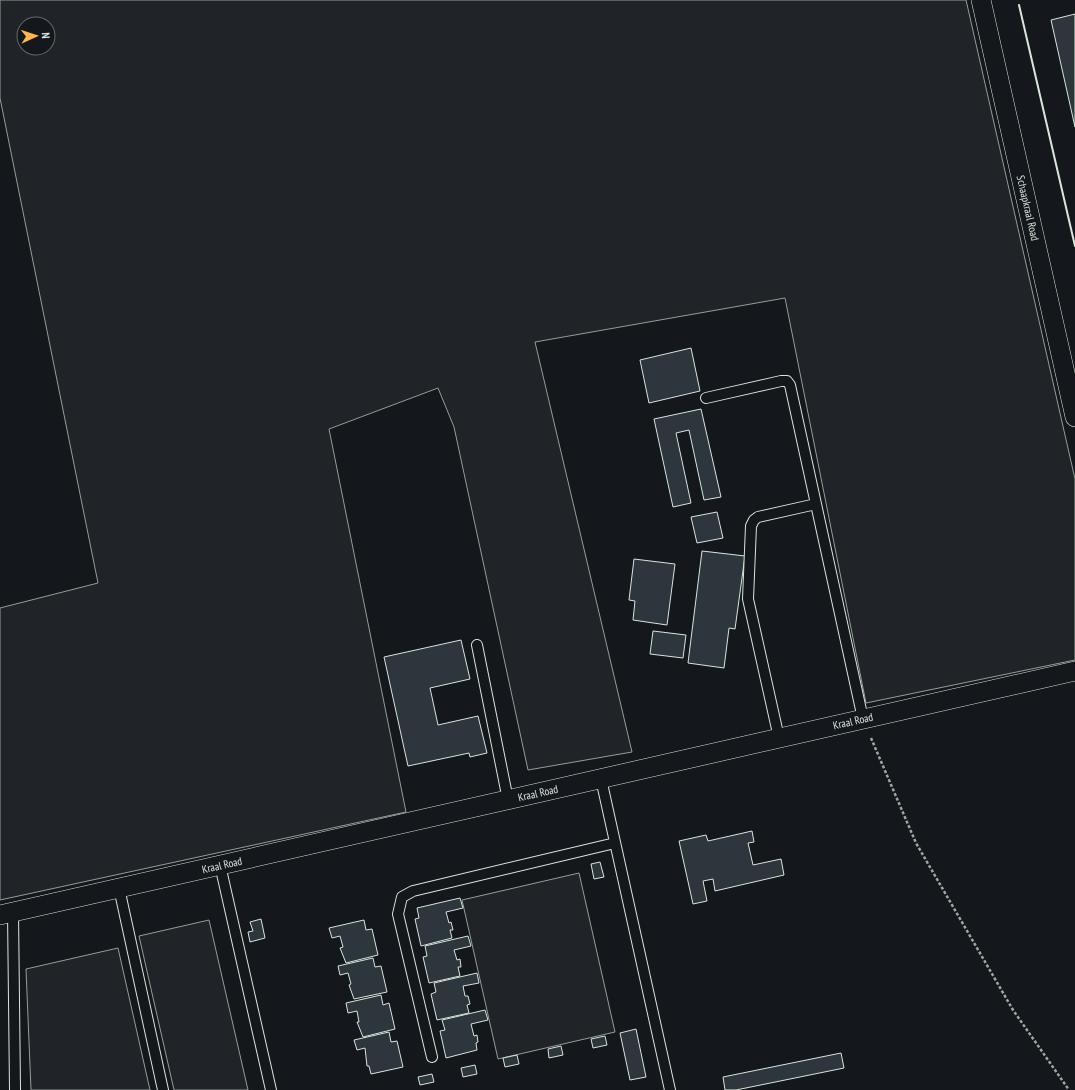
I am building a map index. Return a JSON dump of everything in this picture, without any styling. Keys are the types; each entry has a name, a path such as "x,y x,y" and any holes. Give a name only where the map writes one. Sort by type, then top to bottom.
{"street":[{"name":"Schaapkraal Road","path":"981,0 1075,417"},
{"name":"Kraal Road","path":"6,914 1075,671"}],"lane":[{"path":"706,398 787,381 790,386 863,719"},
{"path":"779,738 748,599 751,526 754,520 758,517 816,504"},
{"path":"477,645 508,800"},
{"path":"601,779 670,1090"},
{"path":"432,1057 398,914 402,897 413,891 615,843"},
{"path":"220,865 271,1090"},
{"path":"119,888 163,1090"},
{"path":"6,914 15,1090"}],"path":[{"path":"863,719 916,843 1013,1010 1069,1090"}],"shaded area":[{"path":"0,0 966,0 1075,479 1075,660 866,703 785,298 535,342 632,752 528,770 454,427 438,388 329,429 406,812 0,900 0,608 98,583 0,98"},
{"path":"579,873 615,1032 498,1059 462,900"},
{"path":"209,920 248,1090 174,1090 139,936"},
{"path":"118,948 150,1090 31,1090 26,969"}],"building":[{"path":"1075,14 1075,127 1051,20"},
{"path":"691,348 700,391 649,403 640,360"},
{"path":"701,409 721,497 704,500 689,430 676,433 691,503 673,507 654,419"},
{"path":"717,512 723,538 697,543 691,517"},
{"path":"702,551 745,556 735,629 729,628 724,668 688,663"},
{"path":"634,559 675,564 667,625 633,620 635,601 629,600"},
{"path":"653,631 686,635 683,658 650,654"},
{"path":"461,640 470,679 430,688 438,725 478,716 487,753 470,757 469,753 408,766 384,657"},
{"path":"752,831 754,842 748,843 753,865 781,859 784,875 715,891 713,879 703,881 707,901 693,904 679,841 706,835 708,841"},
{"path":"600,862 604,877 594,879 591,864"},
{"path":"460,898 463,908 446,912 453,930 450,930 452,938 421,946 415,919 419,918 417,908"},
{"path":"261,919 265,938 250,942 248,932 253,931 250,922"},
{"path":"364,920 366,930 372,929 378,955 346,963 340,948 343,947 340,936 332,938 329,928"},
{"path":"468,936 471,946 454,950 457,960 460,959 461,967 458,967 460,976 429,983 423,957 427,956 425,946"},
{"path":"373,958 375,967 381,966 387,992 354,999 349,985 351,984 348,973 340,975 338,966"},
{"path":"477,973 479,983 463,986 465,996 468,996 470,1004 467,1005 469,1013 437,1020 431,994 436,992 434,983"},
{"path":"381,995 383,1005 389,1003 395,1029 363,1037 357,1022 359,1022 357,1011 348,1013 346,1003"},
{"path":"485,1010 488,1020 471,1024 474,1036 477,1035 477,1050 446,1058 440,1031 445,1030 442,1020"},
{"path":"636,1029 646,1077 630,1080 620,1033"},
{"path":"389,1032 391,1042 397,1041 403,1067 371,1074 369,1066 367,1066 365,1048 357,1050 354,1040"},
{"path":"605,1036 607,1045 593,1048 591,1039"},
{"path":"561,1046 563,1055 549,1058 548,1049"},
{"path":"841,1053 844,1068 736,1090 725,1090 723,1077"},
{"path":"517,1055 519,1064 505,1067 503,1058"},
{"path":"475,1065 477,1074 463,1077 461,1068"},
{"path":"432,1074 434,1082 420,1085 418,1077"}],"wall":[{"path":"1019,5 1075,246"}]}
